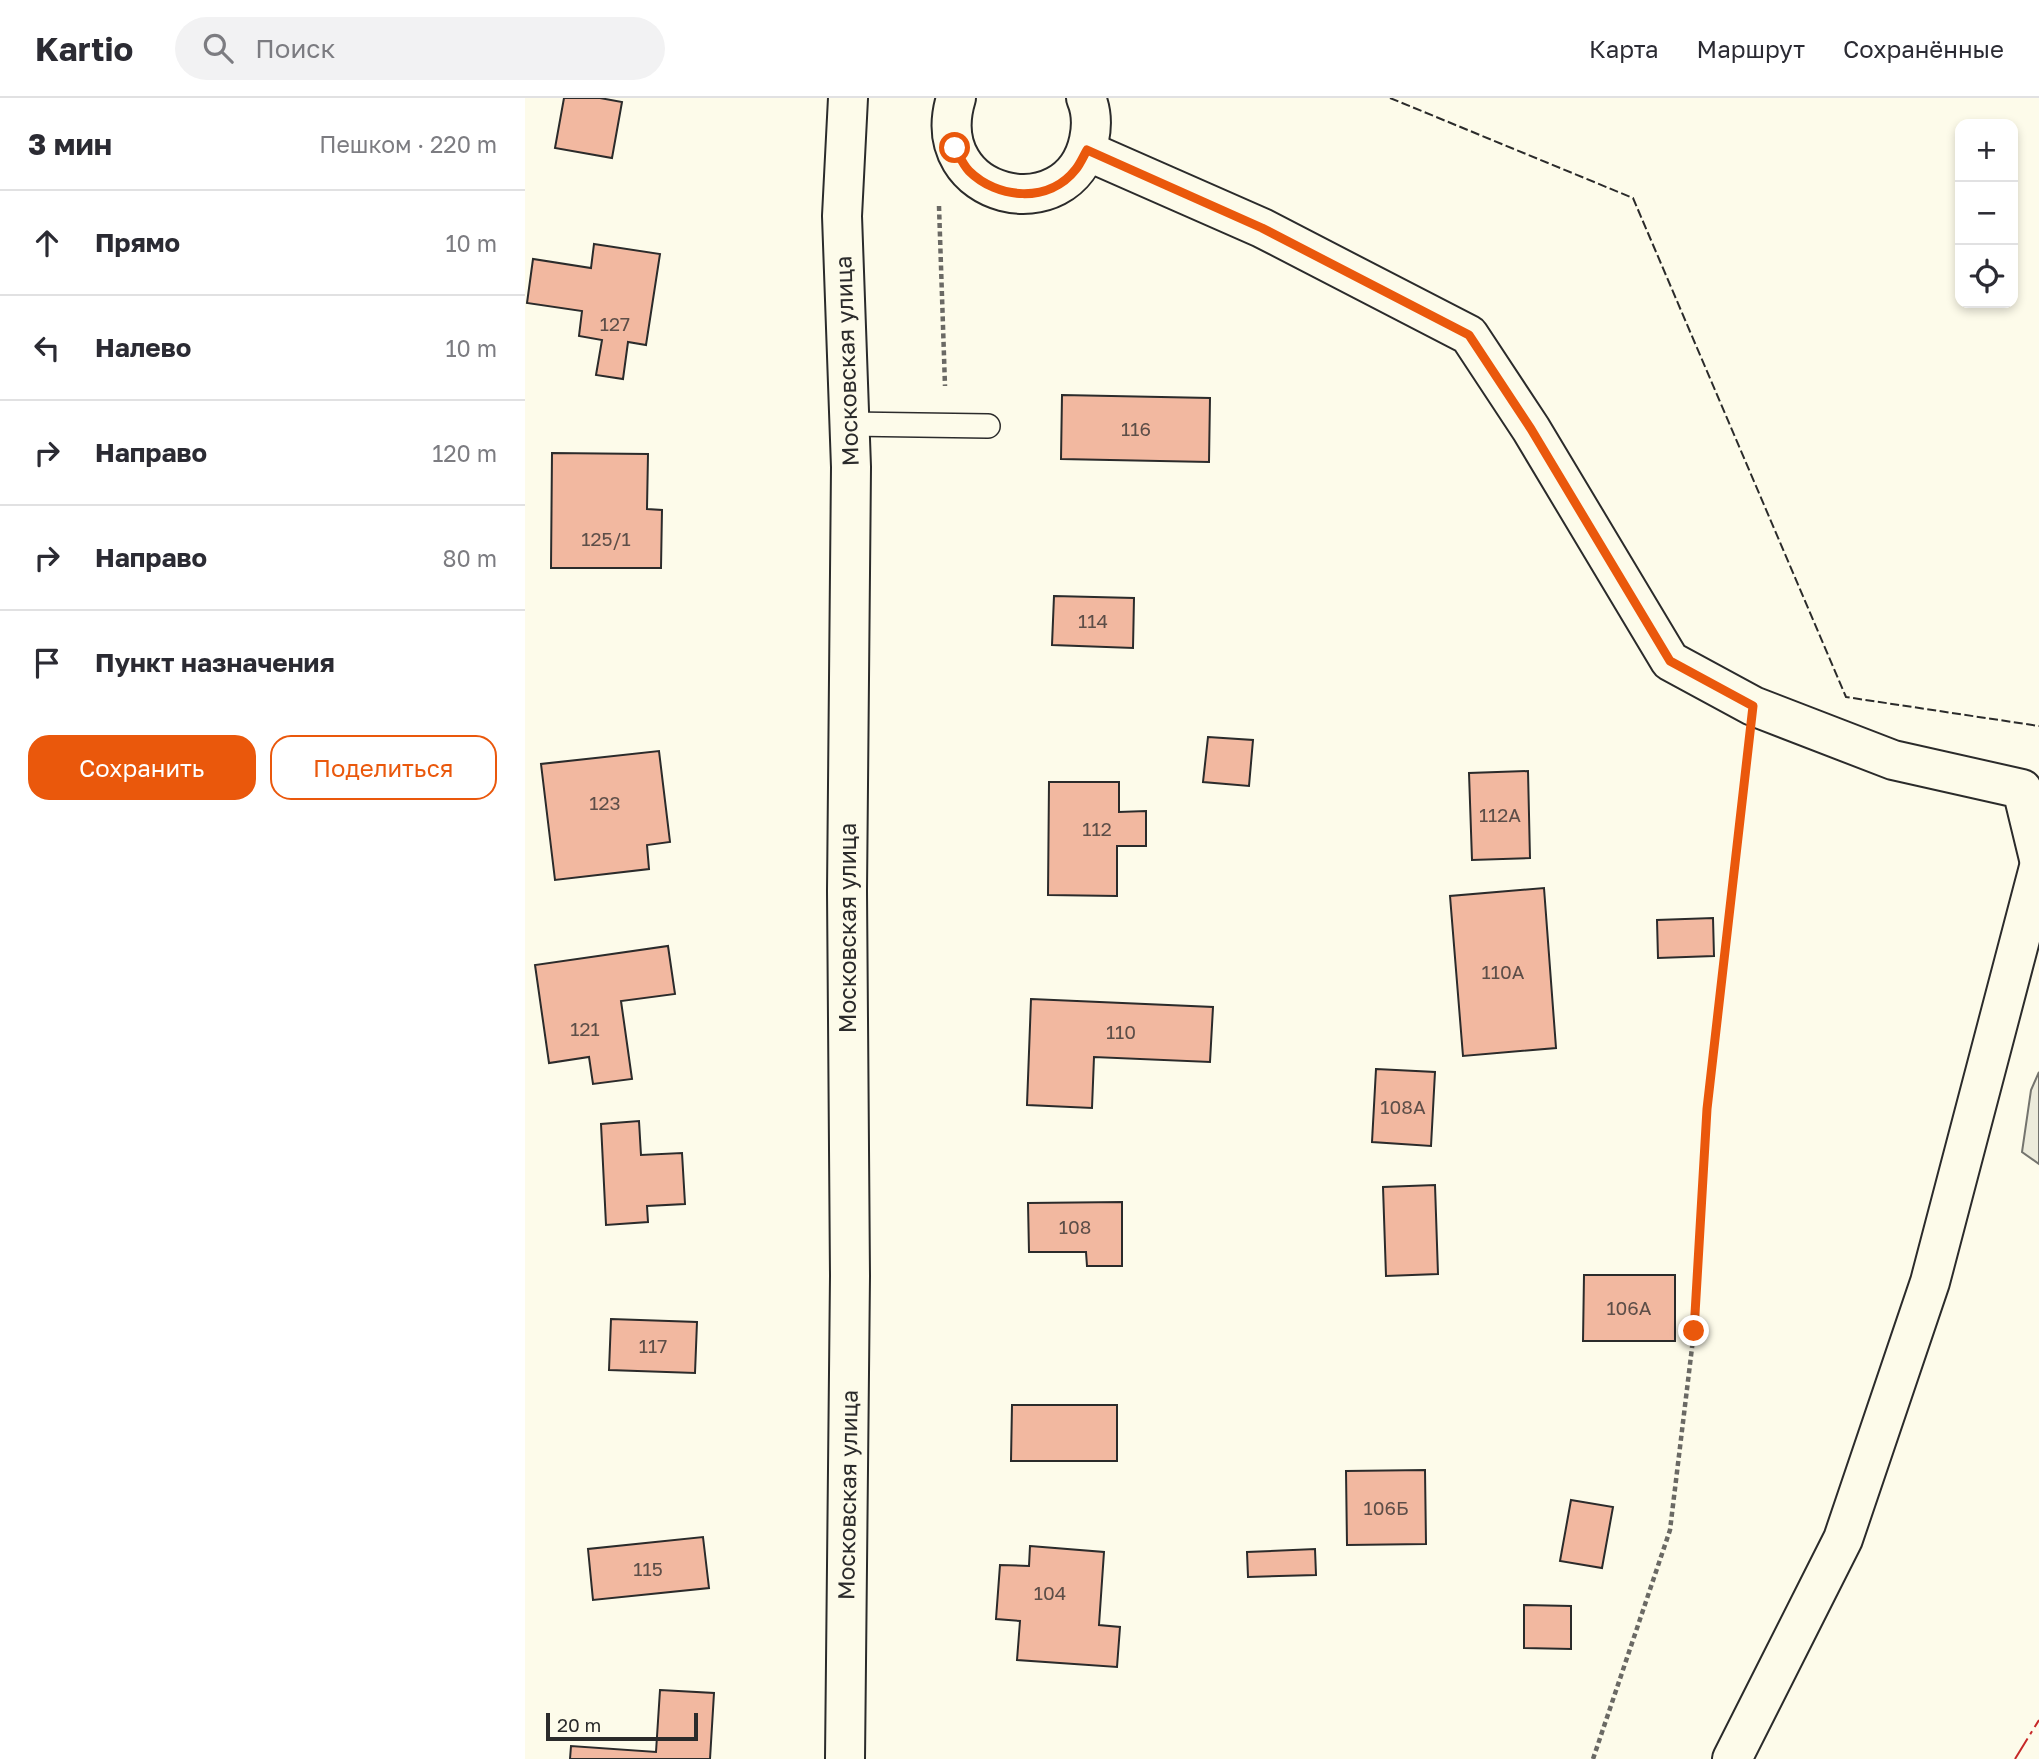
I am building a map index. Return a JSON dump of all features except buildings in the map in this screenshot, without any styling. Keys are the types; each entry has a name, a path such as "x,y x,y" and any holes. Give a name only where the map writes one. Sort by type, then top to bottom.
{"street":[{"name":"Московская улица","path":"845,1759 850,1290 847,891 851,467 842,216 848,98"},
{"path":"954,99 951,124 955,148 967,169 985,185 1008,194 1032,194 1055,186 1075,171 1087,150 1092,128 1090,106 1086,98"},
{"path":"1087,150 1262,228 1469,335 1531,429 1670,661 1753,706 1893,760 2022,789 2039,859"},
{"path":"1732,1759 1843,1539 1930,1282 2039,867"}],"lane":[{"path":"849,424 988,426"}],"path":[{"path":"939,194 947,426"},
{"path":"1593,1759 1670,1530 1694,1331 1707,1109 1753,706"}],"shaded area":[{"path":"2039,1072 2039,1164 2022,1152 2031,1090"}],"fence":[{"path":"1390,98 1633,198 1846,697 2039,726"}],"power":[{"path":"2015,1759 2039,1720"}],"route":[{"path":"955,148 967,169 985,185 1008,194 1032,194 1055,186 1075,171 1087,150 1262,228 1469,335 1531,429 1670,661 1753,706 1707,1109 1694,1331"}]}
